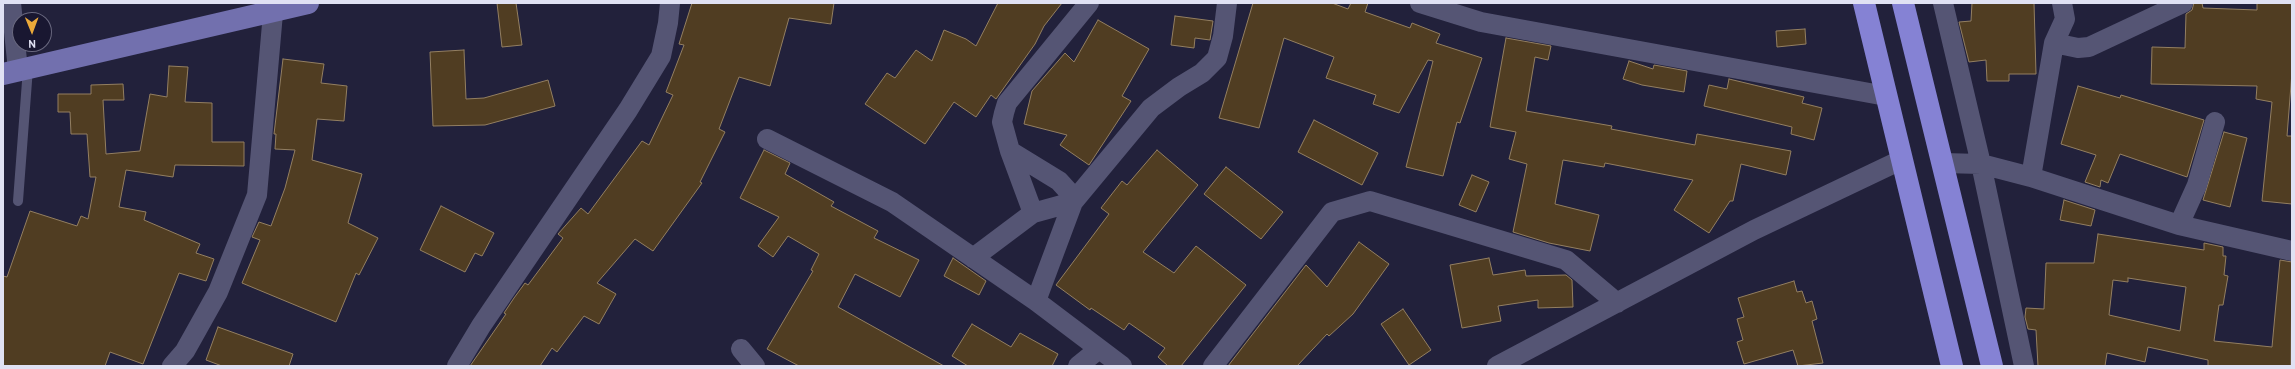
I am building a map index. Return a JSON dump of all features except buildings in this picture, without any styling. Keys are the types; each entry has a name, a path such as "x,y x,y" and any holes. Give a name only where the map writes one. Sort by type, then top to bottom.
{"highway":[{"path":"1864,3 1952,366"},
{"path":"1903,3 1944,163 1992,366"}],"main road":[{"path":"16,71 308,3"}],"street":[{"path":"11,3 16,71"},
{"path":"457,366 481,326 628,110 661,56 668,23 670,3"},
{"path":"1033,213 1010,152 1002,122 1007,104 1089,3"},
{"path":"1036,302 1073,202 1151,108 1179,87 1202,73 1217,58 1223,36 1227,3"},
{"path":"1420,3 1480,22 1886,96"},
{"path":"1943,3 1981,164 2024,366"},
{"path":"2030,177 2054,44 2065,19 2062,3"},
{"path":"2054,44 2078,48 2090,47 2183,3"},
{"path":"172,366 185,351 218,292 257,195 273,12"},
{"path":"2179,226 2197,185 2215,122"},
{"path":"767,139 892,202 1036,302 1122,366"},
{"path":"1010,152 1059,181 1069,192 1073,202"},
{"path":"1497,366 1754,230 1901,160"},
{"path":"1944,163 1981,164 2030,177 2179,226 2292,251"},
{"path":"1213,366 1332,212 1370,201 1566,260 1617,303"},
{"path":"973,258 1033,213 1073,202"},
{"path":"741,349 755,366"},
{"path":"1078,366 1099,349"}],"lane":[{"path":"16,71 18,202"}]}
